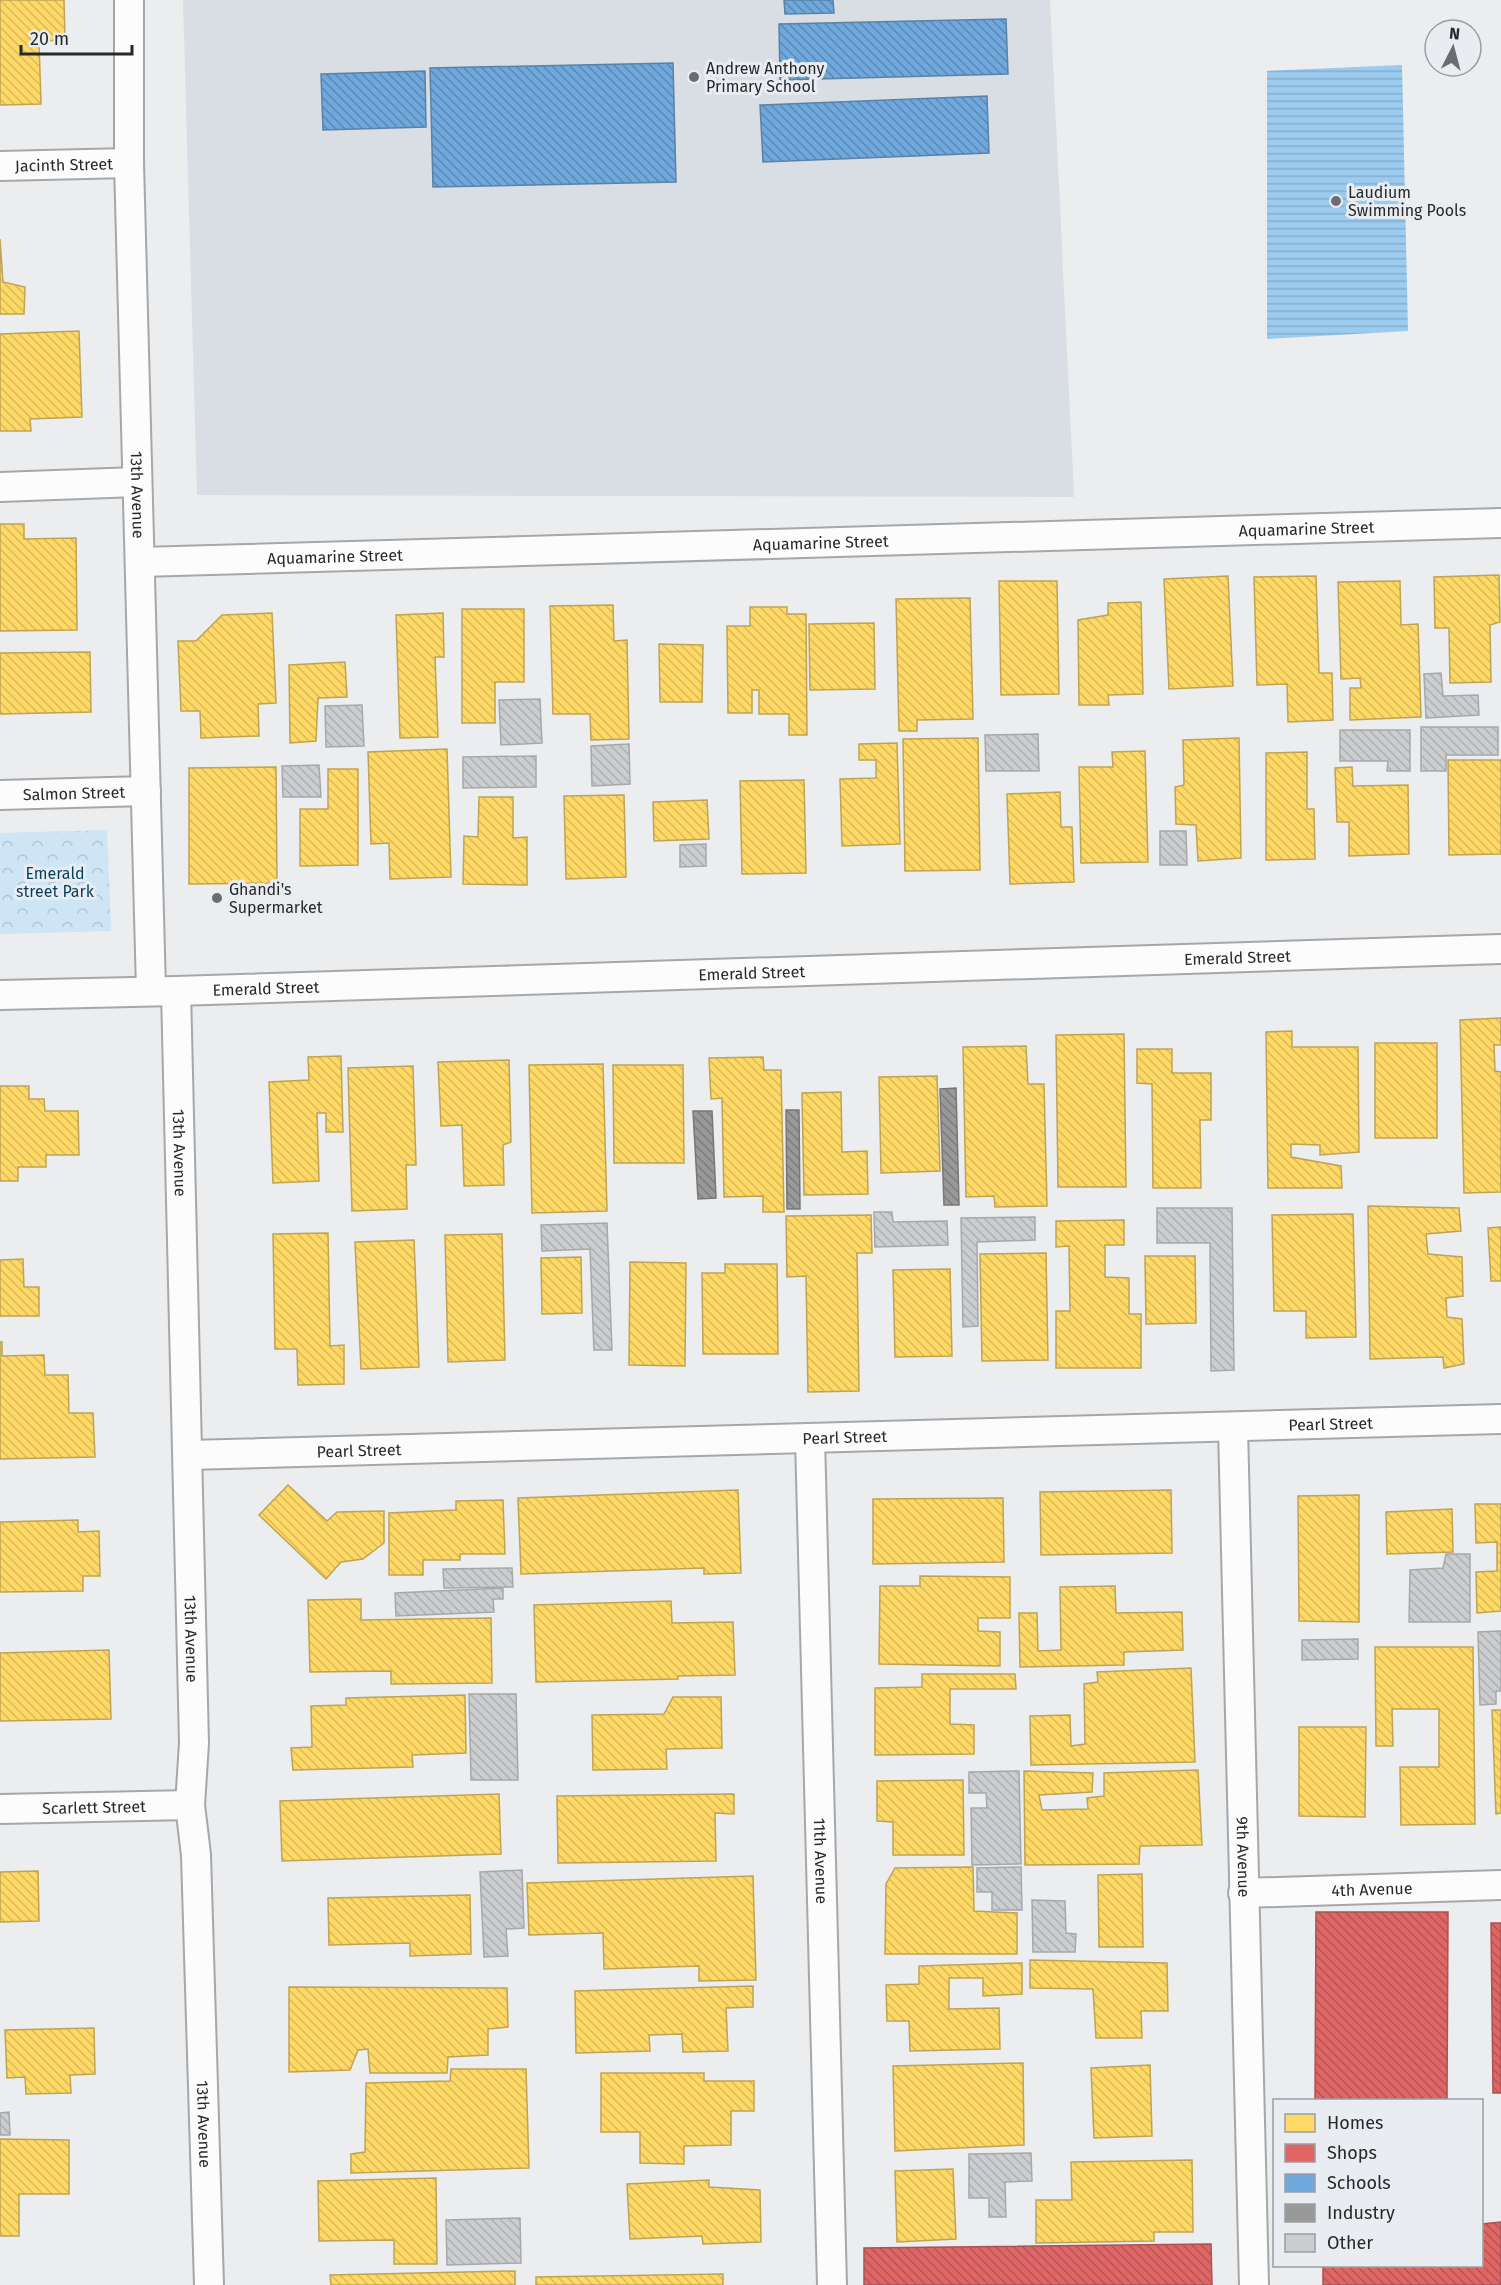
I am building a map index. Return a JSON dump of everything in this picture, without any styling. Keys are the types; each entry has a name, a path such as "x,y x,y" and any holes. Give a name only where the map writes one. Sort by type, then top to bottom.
{"street":[{"name":"13th Avenue","path":"129,0 129,163 146,791 164,991 188,1455 194,1743 190,1805 196,1855 209,2285"},
{"name":"Jacinth Street","path":"0,166 129,163"},
{"path":"0,487 137,482"},
{"name":"Aquamarine Street","path":"140,562 1501,523"},
{"name":"Salmon Street","path":"0,795 146,791"},
{"name":"Emerald Street","path":"0,995 1501,949"},
{"name":"Pearl Street","path":"188,1455 1501,1419"},
{"name":"9th Avenue","path":"1233,1428 1254,2285"},
{"name":"11th Avenue","path":"810,1438 832,2285"},
{"name":"Scarlett Street","path":"0,1809 190,1805"},
{"name":"4th Avenue","path":"1243,1893 1501,1885"}],"shaded area":[{"path":"183,0 1050,0 1074,497 197,495"}],"green space":[{"name":"Emerald street Park","path":"107,830 111,931 0,934 0,833"}],"water":[{"name":"Laudium Swimming Pools","path":"1402,65 1408,331 1267,339 1267,71"}],"building: Homes":[{"path":"0,0 64,0 65,40 39,41 41,104 0,105"},
{"path":"0,239 3,282 25,287 24,314 0,314"},
{"path":"79,331 82,417 30,419 31,431 0,431 0,334"},
{"path":"0,524 24,524 24,539 76,538 77,630 0,631"},
{"path":"1499,575 1500,622 1490,625 1491,682 1450,683 1449,628 1435,628 1434,577"},
{"path":"1228,576 1233,686 1169,689 1164,579"},
{"path":"1316,576 1319,673 1332,673 1333,720 1288,722 1287,684 1257,685 1254,577"},
{"path":"999,581 1057,581 1059,694 1001,695"},
{"path":"1400,581 1401,625 1418,624 1421,717 1350,720 1350,688 1361,688 1360,678 1341,679 1338,582"},
{"path":"970,598 973,719 917,720 917,731 899,731 896,599"},
{"path":"1141,602 1143,694 1108,695 1109,705 1079,705 1078,620 1108,615 1108,603"},
{"path":"613,605 614,641 627,640 629,739 591,740 590,714 553,714 550,606"},
{"path":"750,607 787,607 787,614 806,614 807,735 789,735 789,714 759,714 759,690 752,690 752,713 728,713 727,626 750,626"},
{"path":"462,609 524,609 524,682 495,682 495,723 462,723"},
{"path":"272,613 276,703 258,704 259,736 201,738 200,711 181,711 178,641 196,641 222,615"},
{"path":"443,613 444,657 435,657 438,737 400,738 396,615"},
{"path":"874,623 875,689 810,690 809,624"},
{"path":"659,644 703,645 702,702 660,702"},
{"path":"90,652 91,712 0,714 0,653"},
{"path":"345,662 347,697 318,698 316,741 290,743 289,665"},
{"path":"978,738 980,870 905,871 903,739"},
{"path":"1239,738 1241,858 1198,861 1196,825 1176,824 1175,787 1184,785 1183,740"},
{"path":"897,743 900,844 842,846 840,779 876,778 876,760 859,760 859,744"},
{"path":"447,749 451,877 390,879 389,843 371,844 368,752"},
{"path":"1145,751 1148,862 1081,863 1079,767 1113,767 1112,752"},
{"path":"1307,752 1307,809 1314,809 1315,859 1266,860 1266,753"},
{"path":"1448,760 1501,760 1501,854 1449,855"},
{"path":"276,767 277,883 189,884 189,768"},
{"path":"1352,767 1353,786 1408,785 1409,854 1349,856 1349,822 1337,822 1335,768"},
{"path":"328,769 358,769 358,865 300,866 300,809 328,809"},
{"path":"804,780 806,873 742,874 740,781"},
{"path":"1060,792 1061,827 1072,827 1074,882 1010,884 1007,794"},
{"path":"624,795 626,877 566,879 564,796"},
{"path":"479,797 513,797 513,838 527,837 527,885 463,884 464,836 478,837"},
{"path":"707,800 709,839 654,841 653,802"},
{"path":"1501,1018 1501,1045 1494,1045 1495,1071 1501,1072 1501,1192 1464,1193 1460,1020"},
{"path":"1292,1031 1292,1047 1358,1047 1359,1152 1320,1155 1320,1145 1291,1144 1291,1157 1341,1166 1342,1188 1268,1188 1266,1032"},
{"path":"1124,1034 1126,1187 1058,1187 1056,1035"},
{"path":"1375,1043 1437,1043 1437,1138 1375,1138"},
{"path":"1026,1046 1028,1084 1044,1084 1047,1206 995,1207 994,1196 966,1197 963,1047"},
{"path":"1137,1049 1172,1049 1172,1073 1211,1073 1211,1120 1200,1120 1201,1188 1153,1188 1152,1084 1137,1083"},
{"path":"341,1056 343,1132 326,1132 326,1113 317,1113 319,1181 273,1183 269,1082 309,1080 308,1057"},
{"path":"763,1057 764,1070 781,1070 784,1212 763,1212 763,1196 724,1197 722,1098 711,1099 709,1058"},
{"path":"509,1060 511,1142 503,1145 504,1185 464,1186 462,1125 441,1126 438,1062"},
{"path":"603,1064 607,1211 532,1213 529,1065"},
{"path":"613,1065 683,1065 684,1163 614,1163"},
{"path":"413,1066 416,1165 406,1165 407,1209 352,1211 348,1068"},
{"path":"937,1076 940,1171 881,1173 879,1077"},
{"path":"0,1086 29,1086 29,1099 44,1099 45,1111 78,1111 79,1155 46,1155 46,1167 18,1167 18,1181 0,1181"},
{"path":"841,1092 842,1152 867,1151 868,1194 804,1195 802,1093"},
{"path":"1368,1206 1459,1208 1461,1231 1426,1234 1428,1254 1462,1257 1463,1296 1446,1298 1447,1317 1462,1319 1464,1364 1444,1368 1443,1357 1370,1359"},
{"path":"1353,1214 1356,1337 1306,1338 1306,1311 1274,1311 1272,1215"},
{"path":"871,1215 872,1253 857,1253 859,1391 808,1392 806,1276 787,1277 786,1216"},
{"path":"1124,1220 1124,1245 1105,1245 1105,1277 1129,1278 1129,1314 1141,1314 1141,1368 1056,1368 1056,1311 1070,1311 1069,1246 1056,1247 1056,1221"},
{"path":"1501,1227 1501,1281 1491,1281 1488,1228"},
{"path":"328,1233 330,1346 344,1345 344,1384 298,1385 297,1349 275,1349 273,1234"},
{"path":"502,1234 505,1360 448,1362 445,1235"},
{"path":"414,1240 419,1367 361,1369 355,1242"},
{"path":"1046,1253 1048,1360 982,1361 980,1254"},
{"path":"1145,1256 1195,1256 1196,1323 1146,1324"},
{"path":"581,1257 582,1313 542,1314 541,1258"},
{"path":"23,1259 24,1287 39,1287 39,1316 0,1316 0,1260"},
{"path":"630,1262 686,1263 685,1366 629,1365"},
{"path":"725,1264 777,1264 778,1354 703,1354 702,1273 725,1273"},
{"path":"950,1269 952,1356 895,1357 893,1270"},
{"path":"0,1342 2,1342 2,1356 44,1355 45,1375 68,1375 69,1413 93,1413 95,1457 0,1459"},
{"path":"288,1485 327,1521 337,1512 384,1511 384,1543 363,1559 341,1562 326,1579 259,1515"},
{"path":"738,1490 741,1573 704,1574 704,1568 521,1574 518,1498"},
{"path":"1171,1490 1172,1553 1041,1555 1040,1492"},
{"path":"1359,1495 1359,1622 1299,1621 1298,1496"},
{"path":"1003,1498 1004,1562 873,1564 873,1499"},
{"path":"503,1500 505,1554 460,1554 460,1560 423,1560 423,1575 389,1575 389,1513 456,1510 456,1501"},
{"path":"1475,1504 1501,1504 1501,1611 1477,1613 1476,1572 1497,1571 1497,1542 1476,1543"},
{"path":"1452,1509 1453,1552 1387,1554 1386,1512"},
{"path":"78,1520 78,1532 99,1531 100,1576 83,1576 83,1591 0,1592 0,1522"},
{"path":"920,1576 1010,1577 1010,1618 978,1618 978,1631 1000,1632 1000,1666 879,1664 880,1586 920,1586"},
{"path":"1115,1586 1116,1613 1182,1612 1183,1650 1124,1652 1124,1665 1020,1667 1019,1613 1037,1613 1038,1651 1061,1650 1060,1587"},
{"path":"361,1599 361,1620 491,1618 492,1683 391,1684 391,1671 310,1672 308,1600"},
{"path":"671,1601 672,1623 733,1622 735,1675 678,1676 678,1679 536,1682 534,1605"},
{"path":"1375,1647 1473,1647 1475,1824 1401,1825 1400,1767 1439,1767 1439,1709 1392,1709 1393,1746 1376,1746"},
{"path":"109,1650 111,1719 0,1721 0,1653"},
{"path":"1191,1668 1195,1762 1031,1765 1030,1716 1070,1715 1071,1746 1085,1744 1084,1684 1098,1682 1097,1672"},
{"path":"922,1674 1015,1674 1016,1689 950,1689 950,1724 974,1725 974,1754 875,1755 875,1688 922,1687"},
{"path":"465,1695 466,1753 412,1755 413,1767 293,1770 291,1748 312,1747 311,1706 346,1705 346,1698"},
{"path":"673,1697 721,1697 722,1748 666,1749 667,1769 593,1770 592,1715 664,1714"},
{"path":"1492,1710 1501,1710 1501,1813 1496,1814"},
{"path":"1299,1727 1366,1727 1365,1817 1299,1816"},
{"path":"1198,1770 1202,1845 1140,1846 1139,1864 1025,1865 1024,1771 1093,1773 1092,1792 1039,1795 1042,1810 1088,1809 1087,1798 1104,1796 1104,1773"},
{"path":"963,1780 964,1855 893,1855 893,1822 877,1821 877,1781"},
{"path":"499,1794 501,1854 282,1861 280,1801"},
{"path":"734,1794 734,1814 715,1813 716,1861 558,1863 557,1796"},
{"path":"973,1867 974,1911 1017,1913 1017,1954 885,1954 886,1884 895,1868"},
{"path":"38,1871 39,1921 0,1922 0,1872"},
{"path":"1142,1874 1143,1947 1099,1947 1098,1875"},
{"path":"753,1876 756,1980 699,1981 699,1966 604,1969 603,1933 529,1935 527,1883"},
{"path":"470,1895 471,1954 410,1956 410,1943 329,1945 328,1898"},
{"path":"1030,1960 1167,1963 1168,2011 1141,2011 1142,2038 1096,2038 1093,1989 1030,1988"},
{"path":"1022,1963 1022,1994 983,1996 983,1978 949,1978 949,2009 999,2008 1000,2049 910,2051 909,2021 887,2021 886,1985 919,1984 919,1966"},
{"path":"753,1986 753,2007 726,2008 728,2051 683,2052 682,2034 649,2035 650,2051 576,2053 575,1991"},
{"path":"289,1987 507,1988 508,2027 488,2029 488,2055 448,2057 447,2073 370,2073 368,2049 358,2050 350,2070 289,2072"},
{"path":"94,2028 95,2074 70,2075 71,2093 26,2094 25,2077 7,2078 5,2030"},
{"path":"1023,2063 1024,2145 895,2151 893,2066"},
{"path":"1150,2065 1152,2136 1094,2138 1091,2068"},
{"path":"451,2069 526,2069 529,2168 351,2173 351,2154 365,2152 366,2083 450,2081"},
{"path":"601,2073 704,2073 704,2081 754,2081 754,2111 731,2111 731,2145 684,2146 684,2164 640,2163 640,2132 601,2132"},
{"path":"0,2139 69,2140 69,2194 19,2194 19,2236 0,2236"},
{"path":"1192,2160 1193,2232 1154,2232 1154,2241 1036,2243 1036,2200 1072,2200 1071,2162"},
{"path":"953,2169 956,2239 897,2242 895,2171"},
{"path":"436,2178 437,2264 394,2264 394,2240 319,2241 318,2181"},
{"path":"709,2180 709,2187 760,2190 761,2242 703,2244 702,2236 630,2239 627,2184"},
{"path":"515,2271 515,2285 331,2285 330,2275"},
{"path":"723,2274 723,2285 536,2285 536,2277"}],"building: Shops":[{"path":"1316,1912 1448,1912 1447,2099 1315,2099"},
{"path":"1491,1923 1501,1923 1501,2093 1493,2093"},
{"path":"1501,2222 1501,2285 1323,2285 1323,2267 1483,2267 1483,2224"},
{"path":"1211,2244 1212,2285 864,2285 864,2248"}],"building: Schools":[{"path":"784,0 833,0 834,13 785,14"},
{"path":"1006,19 1008,74 780,80 779,24"},
{"path":"673,63 676,182 433,187 430,68"},
{"path":"425,71 426,127 323,130 321,74"},
{"path":"987,96 989,153 763,162 760,105"}],"building: Industry":[{"path":"956,1088 959,1205 944,1205 940,1089"},
{"path":"786,1110 799,1110 800,1209 787,1209"},
{"path":"693,1111 712,1111 716,1198 698,1199"}],"building: Other":[{"path":"1441,673 1443,696 1478,695 1479,715 1426,718 1424,674"},
{"path":"540,699 542,743 501,745 499,700"},
{"path":"362,705 364,746 326,747 325,706"},
{"path":"1421,727 1498,727 1498,755 1446,755 1446,771 1421,771"},
{"path":"1340,730 1410,730 1410,771 1387,771 1388,761 1340,761"},
{"path":"1038,734 1039,771 986,771 985,735"},
{"path":"629,744 630,784 592,786 591,746"},
{"path":"536,756 536,787 463,788 463,757"},
{"path":"319,765 321,797 283,797 282,766"},
{"path":"1160,831 1186,831 1187,865 1160,865"},
{"path":"706,844 706,866 680,867 680,845"},
{"path":"1157,1208 1232,1208 1234,1370 1211,1371 1210,1243 1157,1243"},
{"path":"874,1212 892,1212 893,1222 947,1221 948,1245 875,1247"},
{"path":"1035,1217 1035,1240 977,1242 978,1326 963,1327 961,1218"},
{"path":"607,1223 612,1350 594,1350 590,1249 542,1251 541,1225"},
{"path":"1446,1554 1470,1554 1470,1622 1409,1622 1410,1570 1443,1568"},
{"path":"512,1568 513,1587 444,1588 443,1569"},
{"path":"503,1588 503,1599 493,1599 494,1612 396,1616 395,1593"},
{"path":"1501,1631 1501,1691 1496,1691 1496,1704 1480,1705 1478,1632"},
{"path":"1358,1639 1358,1659 1302,1660 1302,1640"},
{"path":"469,1694 516,1694 518,1780 471,1780"},
{"path":"1019,1771 1021,1864 972,1865 971,1808 987,1808 986,1793 969,1793 969,1772"},
{"path":"1021,1867 1022,1910 992,1910 992,1892 977,1892 977,1868"},
{"path":"522,1870 524,1928 506,1929 508,1956 484,1957 480,1872"},
{"path":"1032,1900 1065,1901 1066,1933 1076,1934 1075,1952 1033,1952"},
{"path":"9,2112 10,2135 0,2135 0,2113"},
{"path":"1031,2153 1032,2181 1005,2182 1006,2217 989,2217 989,2198 969,2198 969,2154"},
{"path":"520,2218 521,2263 447,2265 446,2220"}],"place":[{"name":"Andrew Anthony Primary School","path":"694,77"},
{"name":"Laudium Swimming Pools","path":"1336,201"},
{"name":"Ghandi's Supermarket","path":"217,898"}]}
